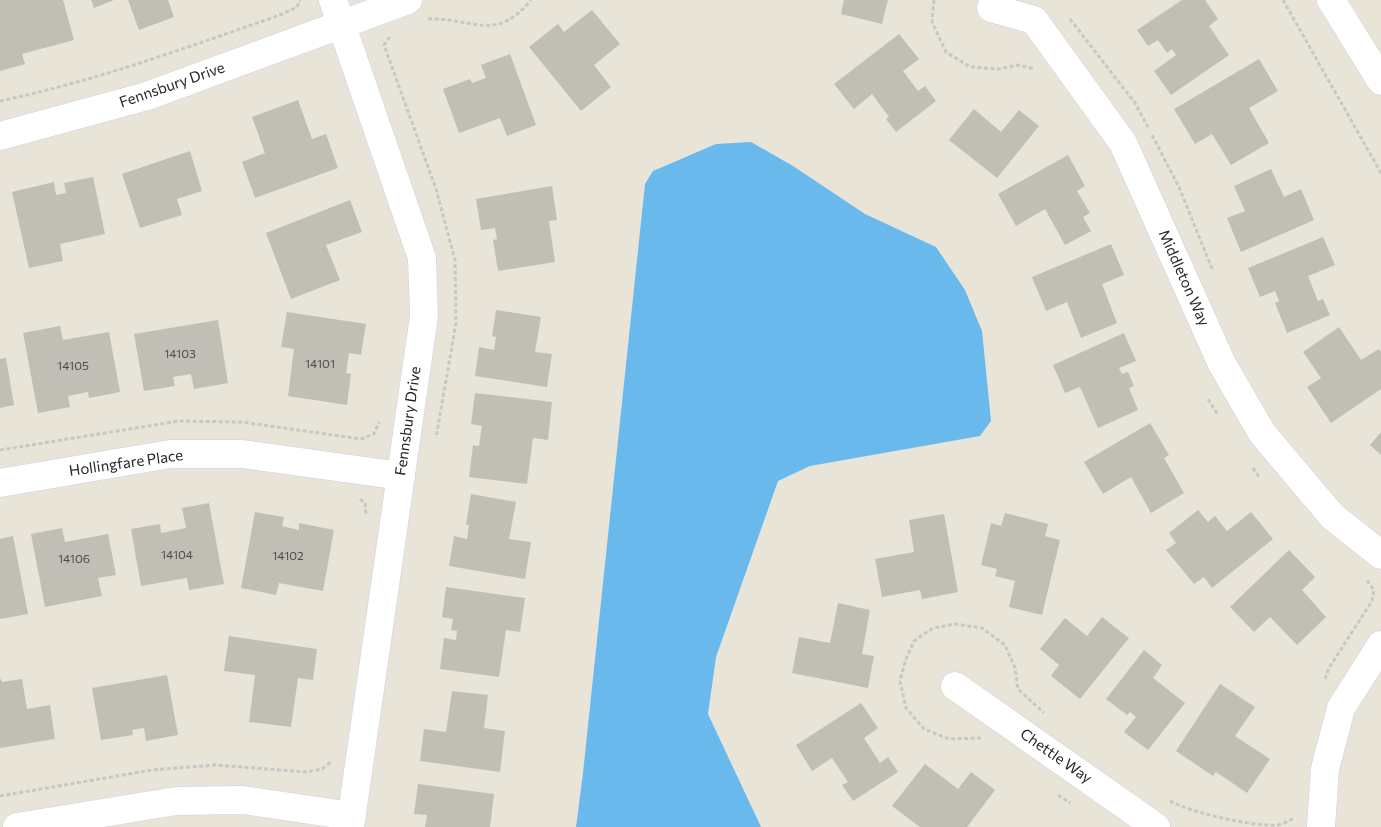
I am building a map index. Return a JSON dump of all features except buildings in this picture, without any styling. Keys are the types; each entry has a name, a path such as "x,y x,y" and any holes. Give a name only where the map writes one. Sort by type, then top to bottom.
{"street":[{"name":"Fennsbury Drive","path":"0,136 146,96 337,12 408,0"},
{"path":"1330,0 1381,81"},
{"name":"Middleton Way","path":"991,8 1034,20 1123,143 1222,364 1262,433 1332,516 1381,555"},
{"name":"Fennsbury Drive","path":"337,12 422,258 424,316 351,821"},
{"name":"Hollingfare Place","path":"0,483 170,454 242,454 400,476"},
{"path":"1321,827 1325,769 1341,708 1381,645"},
{"name":"Chettle Way","path":"955,686 1156,827"},
{"path":"17,827 176,801 243,800 351,821"}],"path":[{"path":"0,101 33,94 138,65 280,15 297,6 300,0"},
{"path":"934,0 932,22 946,52 970,67 999,69 1018,65 1040,71"},
{"path":"1283,0 1381,173"},
{"path":"1066,15 1135,103 1179,187 1216,278"},
{"path":"1207,396 1221,421"},
{"path":"0,450 179,421 241,422 360,439 374,434 381,419"},
{"path":"1248,461 1260,477"},
{"path":"355,494 365,503 364,524"},
{"path":"1323,683 1329,668 1372,601 1374,590 1362,575"},
{"path":"984,738 949,739 924,729 906,708 900,681 906,659 914,642 933,628 955,624 982,628 1004,646 1015,668 1018,689 1050,718"},
{"path":"0,796 152,770 215,765 306,772 322,769 331,762 332,753"},
{"path":"1055,792 1077,808"},
{"path":"1166,799 1211,816 1252,825 1277,826 1292,819 1294,812"}],"water":[{"path":"751,142 793,166 865,214 936,247 965,290 982,331 991,421 980,436 810,466 778,481 716,657 708,714 761,827 576,827 645,184 653,171 716,144"}]}
